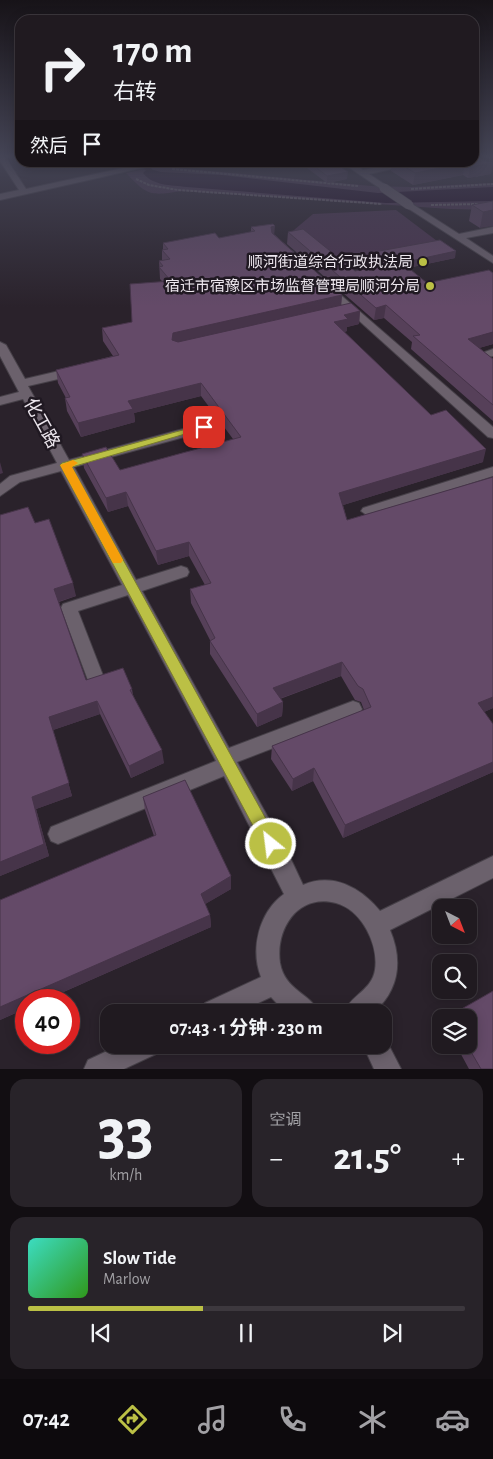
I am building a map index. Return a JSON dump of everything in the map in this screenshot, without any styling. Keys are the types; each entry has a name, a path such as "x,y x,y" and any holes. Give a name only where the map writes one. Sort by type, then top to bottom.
{"street":[{"path":"412,207 493,260"},
{"path":"458,237 493,230"},
{"path":"318,278 348,310 493,434"},
{"name":"化工路","path":"0,345 280,860 297,897"},
{"path":"493,352 480,356 493,366"},
{"path":"0,401 24,389 87,368"},
{"path":"0,491 15,479 204,427"},
{"path":"368,511 493,471"},
{"path":"95,678 70,608 181,572"},
{"path":"58,834 353,709"},
{"path":"378,924 493,867"},
{"path":"293,1004 275,983 268,963 268,943 272,924 282,908 297,897 311,892 326,891 341,894 355,900 378,924 387,951 384,980 369,1004"},
{"path":"231,1004 275,983"},
{"path":"97,1069 121,1064 135,1054"},
{"path":"380,1054 388,1069"}],"shaded area":[{"path":"419,207 493,207 493,210"},
{"path":"396,210 441,244 338,267 294,230 313,214"}],"building":[{"path":"475,207 493,207 493,210 483,212"},
{"path":"273,224 275,226 271,227 272,233 342,295 173,333 172,340 178,342 351,303 360,311 344,315 348,319 334,322 431,415 446,410 486,449 339,493 347,520 493,477 493,697 478,703 493,724 493,762 345,825 314,768 293,779 272,746 371,707 363,689 358,686 342,662 273,688 283,702 257,714 210,641 215,638 190,589 211,583 189,542 156,551 126,492 106,498 82,454 106,447 120,470 241,437 201,383 128,401 133,409 78,423 65,398 70,397 56,370 119,355 102,328 132,322 130,284 171,281 159,267 163,266 159,261 170,259 162,250 168,249 163,243 215,233 219,238 255,231 251,227"},
{"path":"303,229 355,271 400,261 427,283 489,270 493,273 493,332 468,339 493,359 493,405 413,336 420,335 386,305 376,308 288,232"},
{"path":"440,240 456,251 388,264 374,252"},
{"path":"28,507 35,523 49,519 73,583 54,589 86,680 123,668 132,689 130,690 162,750 129,766 97,701 49,717 69,783 32,797 44,844 0,862 0,515"},
{"path":"185,780 231,876 201,894 210,915 41,989 15,989 15,1000 0,1007 0,900 156,835 143,797"},
{"path":"493,991 493,1069 481,1069 472,1054 477,1054 477,1009 462,1009"}],"slow traffic":[{"path":"73,463 66,465 117,560"}],"place":[{"name":"顺河街道综合行政执法局","path":"423,262"},
{"name":"宿迁市宿豫区市场监督管理局顺河分局","path":"430,286"}],"route":[{"path":"204,427 66,465 271,844"}]}
